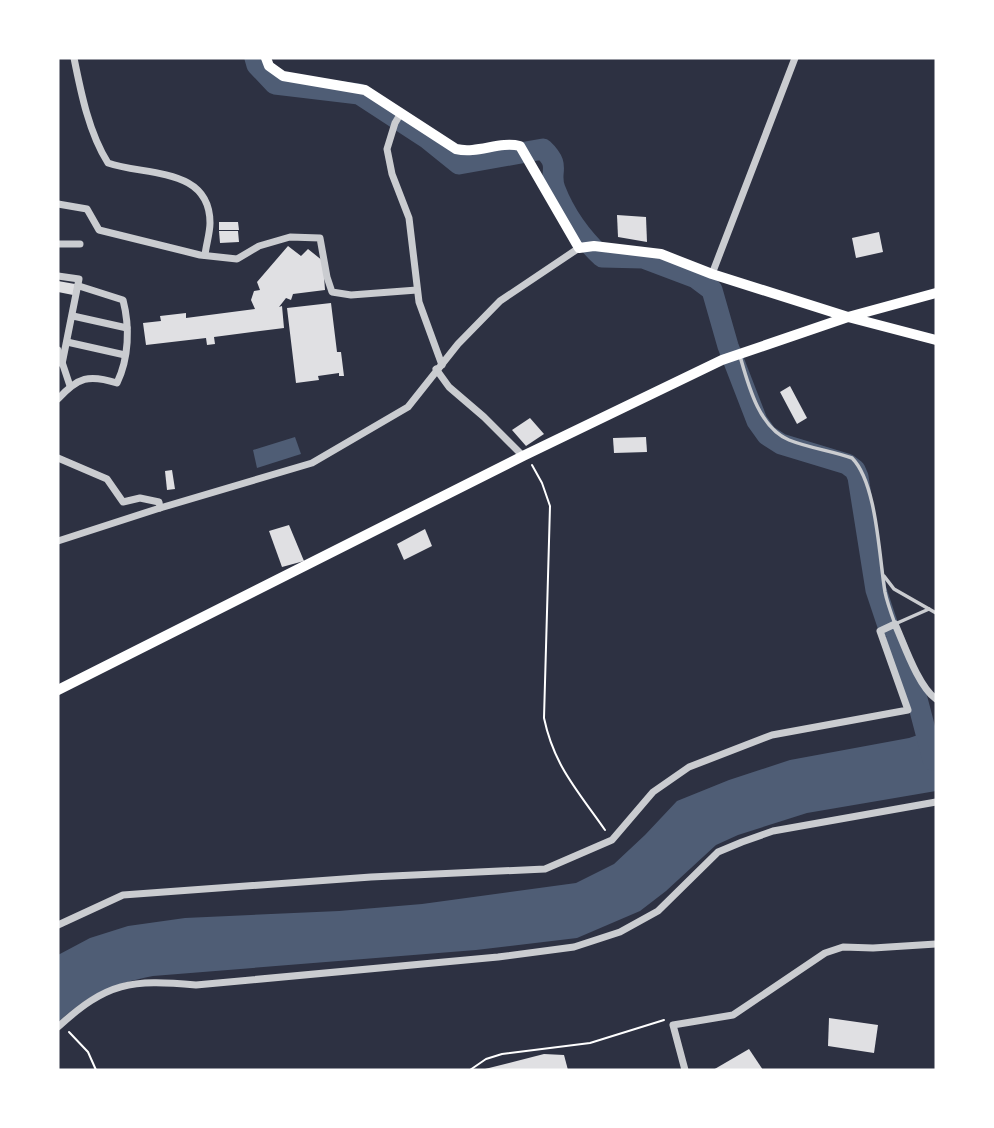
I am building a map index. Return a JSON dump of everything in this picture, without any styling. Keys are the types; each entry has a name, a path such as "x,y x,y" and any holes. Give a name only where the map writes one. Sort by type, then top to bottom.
{"main road":[{"path":"266,58 269,66 283,76 365,90 399,117 456,149 468,152 511,144 520,146 586,246 661,254 712,274 848,317 936,340"},
{"path":"58,690 523,456 722,360 848,317 936,293"}],"street":[{"path":"74,58 98,148 108,163 180,178 196,187 204,197 210,222 205,255"},
{"path":"712,274 795,58"},
{"path":"399,117 387,149 392,174 408,218 417,290 439,367 449,387 523,456"},
{"path":"58,204 87,209 99,230 205,255 237,259 259,246 290,237 320,238 332,292 351,295 417,290"},
{"path":"58,244 80,244"},
{"path":"58,541 312,463 408,407 457,345 500,301 586,246"},
{"path":"58,276 79,279 62,364"},
{"path":"58,399 69,386 85,378 100,378 117,383 125,367 127,318 123,300 79,286"},
{"path":"73,316 127,328"},
{"path":"67,342 125,355"},
{"path":"58,350 69,386"},
{"path":"58,458 107,479 123,502 140,498 159,502 160,508"},
{"path":"58,925 123,895 371,877 545,869 612,840 653,792 688,767 772,735 908,710 880,631 895,624 921,680 930,695 936,699"},
{"path":"60,1025 98,996 131,984 152,981 196,985 498,957 573,947 620,932 658,911 718,852 742,842 773,831 936,802"},
{"path":"685,1070 673,1025 733,1015 825,953 844,947 936,944"}],"lane":[{"path":"738,355 765,421 774,430 787,439 852,458 859,465 869,492 886,595 895,624 929,609"},
{"path":"883,575 894,589 936,613"}],"path":[{"path":"523,456 530,462 542,483 550,506 544,718 548,738 562,771 612,840"},
{"path":"470,1070 486,1059 502,1054 580,1045 665,1019 673,1025"},
{"path":"60,1025 88,1052 96,1070"}],"water":[{"path":"295,437 301,454 257,468 253,450"},
{"path":"936,729 936,791 807,813 738,835 716,845 640,911 577,938 476,950 153,976 101,992 58,1022 58,955 90,938 128,926 185,918 422,904 576,883 614,864 677,801 790,760 909,738"}],"building":[{"path":"617,215 646,217 647,242 618,237"},
{"path":"219,222 238,222 239,230 219,230"},
{"path":"219,231 238,231 239,242 220,243"},
{"path":"879,232 883,252 856,258 852,238"},
{"path":"288,246 301,256 308,249 323,261 325,290 293,294 291,300 286,298 279,307 282,306 284,328 214,337 215,344 207,345 206,338 146,345 143,323 161,321 160,316 186,313 186,318 255,309 251,300 254,291 260,290 257,282"},
{"path":"58,281 75,284 73,295 58,292"},
{"path":"331,303 337,352 341,352 344,376 339,376 339,373 318,376 319,380 296,383 287,308"},
{"path":"790,386 807,418 797,424 780,392"},
{"path":"530,418 544,434 526,446 512,430"},
{"path":"646,437 647,452 614,453 613,438"},
{"path":"172,470 175,489 167,490 165,471"},
{"path":"289,525 304,561 282,567 269,531"},
{"path":"425,529 432,546 404,560 397,544"},
{"path":"829,1018 878,1025 874,1053 828,1046"},
{"path":"749,1049 763,1070 713,1070"},
{"path":"544,1054 564,1055 568,1070 481,1070"}],"waterway":[{"path":"255,58 257,65 275,84 359,94 428,139 459,164 543,149 552,160 553,183 564,208 581,234 602,257 643,258 696,278 712,290 728,346 757,421 767,435 781,444 847,464 855,470 876,590 888,626"},
{"path":"895,642 916,695 933,760"}]}
